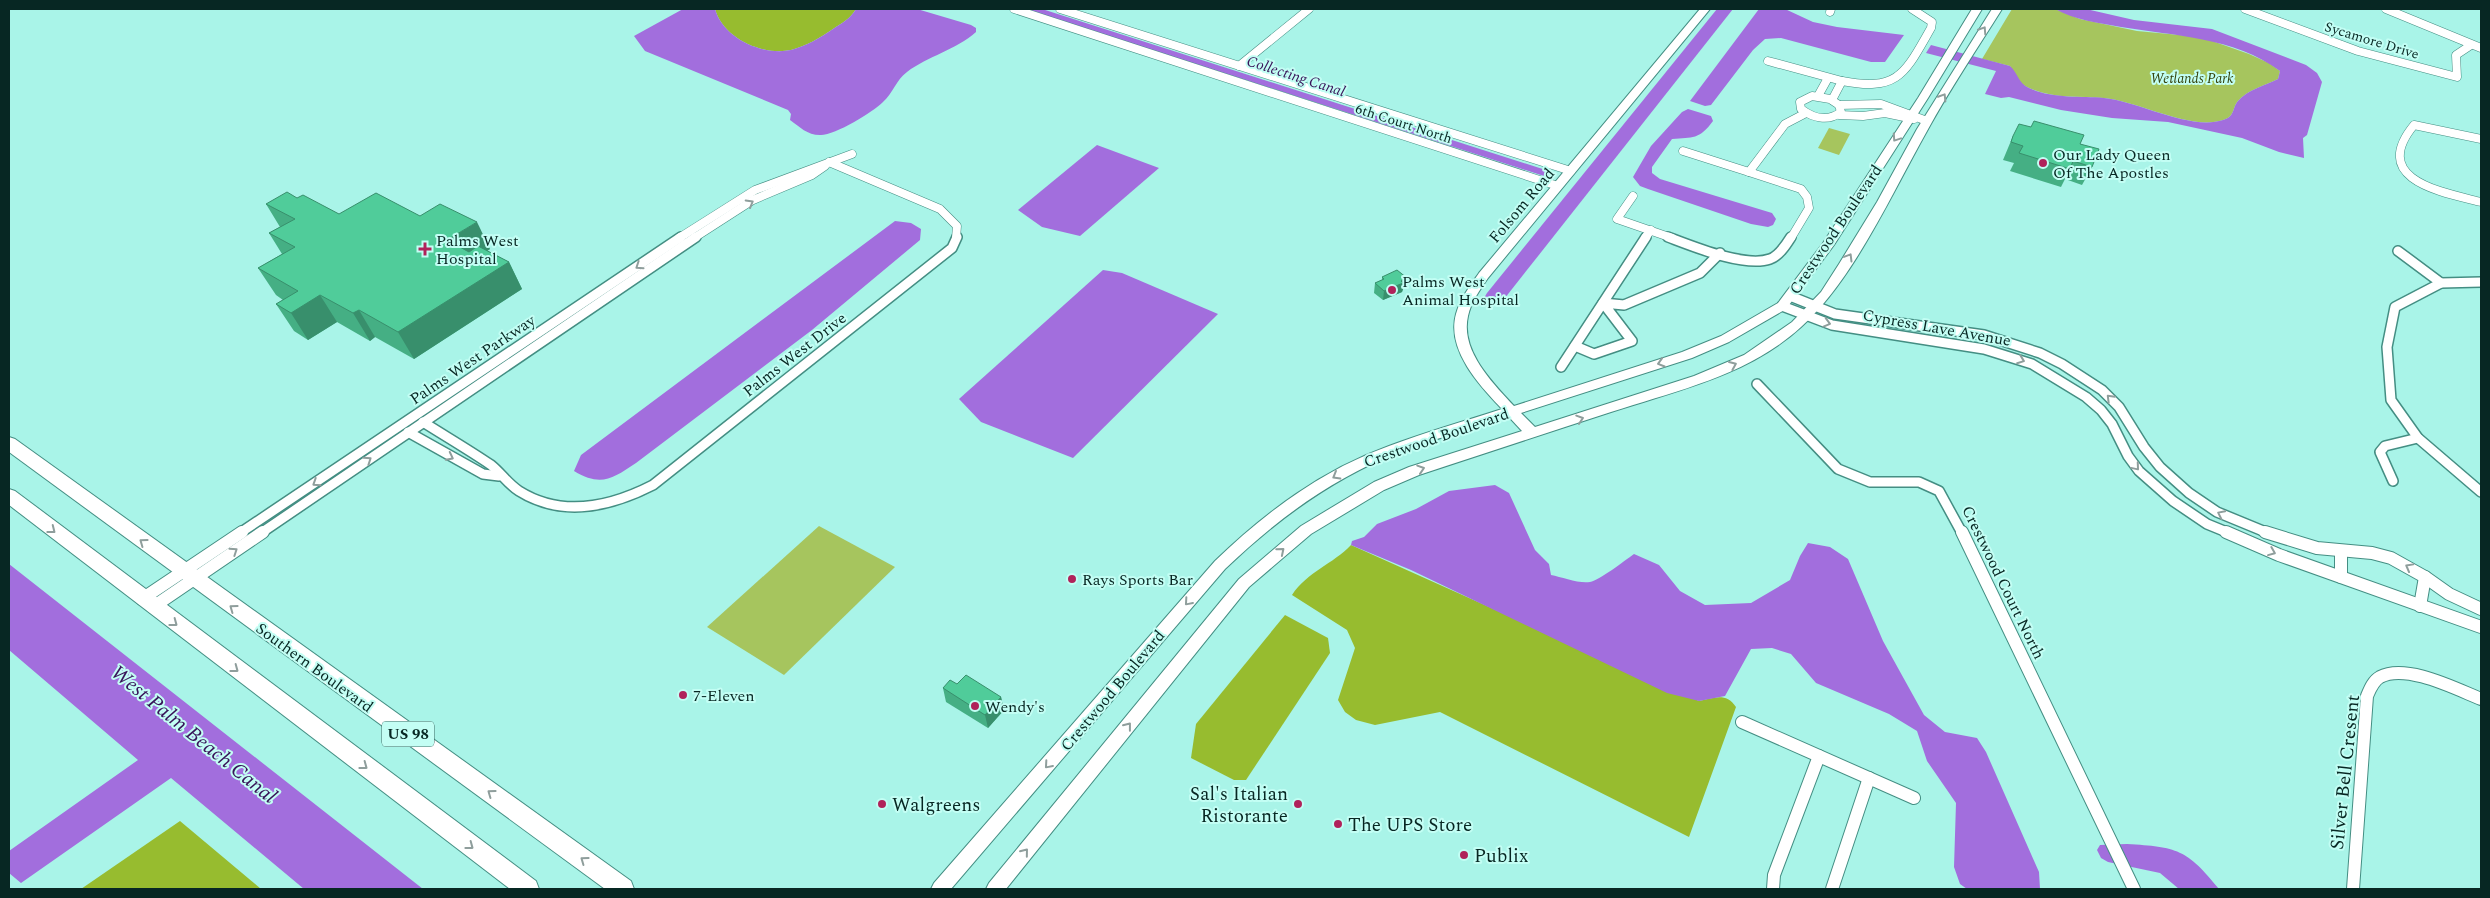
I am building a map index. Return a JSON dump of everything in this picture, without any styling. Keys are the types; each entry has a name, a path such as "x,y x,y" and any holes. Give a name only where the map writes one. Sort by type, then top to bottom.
{"highway":[{"name":"Southern Boulevard","path":"9,443 188,575 623,889"},
{"path":"9,496 147,603 528,889"}],"main road":[{"name":"Folsom Road","path":"1533,434 1469,359 1462,338 1461,320 1468,299 1483,276 1705,9"},
{"name":"Crestwood Boulevard","path":"940,889 1184,606 1251,534 1286,506 1360,462 1394,448 1687,355 1726,339 1786,301 1828,245 1945,63 1976,9"},
{"name":"Crestwood Boulevard","path":"994,889 1244,583 1306,530 1379,486 1414,471 1699,379 1749,358 1806,317 1845,264 1927,121 1997,9"}],"street":[{"name":"6th Court North","path":"1014,9 1558,186"},
{"path":"1060,9 1571,170"},
{"path":"1239,66 1309,9"},
{"path":"1768,61 1861,86 1875,87 1888,84 1904,71 1931,28 1932,22 1912,9"},
{"name":"Sycamore Drive","path":"2245,9 2358,51 2457,77 2456,55 2471,45"},
{"path":"2386,9 2403,12 2481,48"},
{"path":"1825,98 1835,79"},
{"path":"1825,98 1835,79"},
{"path":"1911,116 1885,113 1863,116 1839,115 1829,118 1815,116 1804,111 1800,102 1802,99 1825,98 1839,105 1881,104 1927,121"},
{"path":"1839,105 1841,109 1839,115"},
{"path":"1749,172 1786,124 1804,111"},
{"path":"1782,130 1815,116"},
{"path":"2481,139 2414,125 2405,135 2399,148 2404,169 2415,181 2481,202"},
{"path":"1633,196 1616,219 1746,261 1769,259 1780,252 1808,208 1807,197 1801,189 1683,151"},
{"name":"Palms West Parkway","path":"147,603 741,197 805,169 852,154"},
{"name":"Palms West Parkway","path":"188,575 408,432 753,200 812,175 830,162"},
{"name":"Palms West Drive","path":"423,422 493,467 499,476 534,500 560,507 589,508 615,503 634,496 653,485 952,248 958,236 958,225 952,217 940,209 830,162"},
{"path":"1562,367 1651,230"},
{"path":"2398,251 2441,283"},
{"path":"1603,303 1624,304 1700,273 1720,253"},
{"path":"2481,282 2441,283 2396,307 2387,347 2391,400 2418,438 2481,492"},
{"name":"Cypress Lave Avenue","path":"1786,301 1815,306 1835,314 1984,336 2040,353 2062,364 2102,390 2119,407 2151,457 2178,484 2211,508 2282,539 2317,548 2391,558 2425,577 2449,594 2481,609"},
{"name":"Cypress Lave Avenue","path":"1786,301 1806,317 1832,325 1984,349 2032,364 2079,392 2101,410 2112,424 2128,456 2139,471 2191,514 2207,524 2242,540 2481,628"},
{"path":"1575,346 1594,354 1632,341 1603,303"},
{"name":"Crestwood Court North","path":"1757,384 1838,469 1870,482 1919,482 1934,487 1939,492 1958,524 2132,885"},
{"name":"Palms West Drive","path":"408,432 483,474 499,476"},
{"path":"2393,481 2380,452 2385,446 2418,438"},
{"path":"2341,551 2342,577"},
{"path":"2420,606 2425,577"},
{"name":"Silver Bell Cresent","path":"2353,889 2367,696 2373,684 2379,677 2387,674 2410,675 2481,699"},
{"path":"1742,722 1914,798"},
{"path":"1773,889 1774,875 1819,756"},
{"path":"1832,889 1869,778"}],"green space":[{"path":"715,9 856,9 846,20 818,39 791,50 780,51 768,50 745,43 726,28 719,19"},
{"name":"Wetlands Park","path":"2012,9 2055,9 2080,19 2137,31 2201,37 2249,54 2269,63 2280,71 2278,79 2242,97 2236,104 2230,117 2210,122 2180,119 2118,100 2038,92 2023,84 2010,66 1982,59"},
{"path":"1829,128 1850,134 1839,155 1818,148"},
{"path":"819,526 895,567 784,675 707,627"},
{"path":"1351,545 1699,701 1719,697 1732,702 1736,707 1689,837 1440,712 1375,725 1356,720 1345,712 1338,700 1355,648 1347,630 1292,595 1305,580"},
{"path":"1285,615 1328,638 1330,653 1246,780 1234,780 1191,758 1196,724"},
{"path":"180,821 261,889 81,889"}],"water":[{"path":"683,9 715,9 719,19 726,28 745,43 768,50 780,51 791,50 818,39 846,20 856,9 917,9 971,25 976,28 976,32 960,44 915,66 900,79 883,102 862,117 834,132 815,135 790,120 791,114 788,110 645,51 634,36"},
{"path":"1759,9 1785,9 1813,22 1837,27 1904,35 1885,62 1871,62 1781,38 1765,39 1753,50 1711,105 1705,106 1690,101"},
{"path":"2055,9 2086,9 2134,20 2212,29 2306,65 2317,73 2322,82 2307,135 2303,138 2304,158 2279,152 2242,138 2168,122 2112,118 2061,110 2009,97 2001,98 1985,94 1996,71 1926,53 1931,45 2010,66 2025,86 2038,92 2118,100 2195,122 2227,119 2242,97 2278,79 2280,71 2243,51 2224,45 2183,36 2096,22 2071,16"},
{"path":"1688,109 1711,116 1713,121 1699,135 1672,139 1652,167 1652,173 1660,179 1772,213 1776,219 1773,225 1768,227 1751,224 1648,189 1640,186 1633,177 1651,146 1682,112"},
{"path":"1097,145 1159,168 1080,236 1042,227 1018,210"},
{"path":"895,221 911,223 921,229 920,240 812,330 636,463 620,473 613,477 599,480 583,476 574,471 581,455"},
{"path":"1103,270 1122,273 1218,314 1073,458 981,422 959,399"},
{"path":"1495,485 1509,493 1535,550 1549,564 1551,575 1576,581 1594,581 1634,554 1659,565 1680,591 1705,605 1751,603 1790,580 1800,556 1808,543 1830,547 1848,559 1883,641 1924,715 1945,732 1977,738 1986,752 2039,872 2040,889 1967,889 1960,884 1954,867 1956,803 1927,761 1917,731 1889,714 1816,683 1791,654 1772,648 1751,649 1725,696 1699,701 1667,693 1411,570 1351,545 1352,541 1364,537 1377,524 1416,509 1449,491"},
{"name":"West Palm Beach Canal","path":"9,564 423,889 304,889 171,778 21,883 9,873 9,851 138,760 9,650"},
{"path":"2127,844 2170,849 2180,853 2198,866 2219,889 2179,889 2160,873 2108,862 2101,858 2097,850 2100,845"}],"building":[{"path":"2034,121 2084,135 2080,144 2099,149 2092,167 2073,161 2070,169 2019,153 2023,146 2011,142 2013,136 2019,124 2031,127"},
{"name":"Palms West Hospital","path":"287,192 297,198 303,195 339,214 376,193 420,216 440,204 477,222 447,240 469,252 478,246 509,262 398,332 359,310 353,313 320,295 291,313 276,304 298,291 258,268 295,247 269,233 295,219 266,204"},
{"path":"1397,270 1407,278 1401,281 1403,283 1384,291 1375,283 1384,279 1382,277"},
{"path":"966,675 1001,697 985,715 943,688 950,680 957,684"}],"waterway":[{"name":"Collecting Canal","path":"1034,9 1548,174"},
{"path":"1494,298 1725,9"}],"place":[{"name":"Our Lady Queen Of The Apostles","path":"2043,163"},
{"name":"Palms West Hospital","path":"425,249"},
{"name":"Palms West Animal Hospital","path":"1392,290"},
{"name":"Rays Sports Bar","path":"1072,579"},
{"name":"7-Eleven","path":"683,695"},
{"name":"Wendy's","path":"975,706"},
{"name":"Walgreens","path":"882,804"},
{"name":"Sal's Italian Ristorante","path":"1298,804"},
{"name":"The UPS Store","path":"1338,824"},
{"name":"Publix","path":"1464,855"}]}
